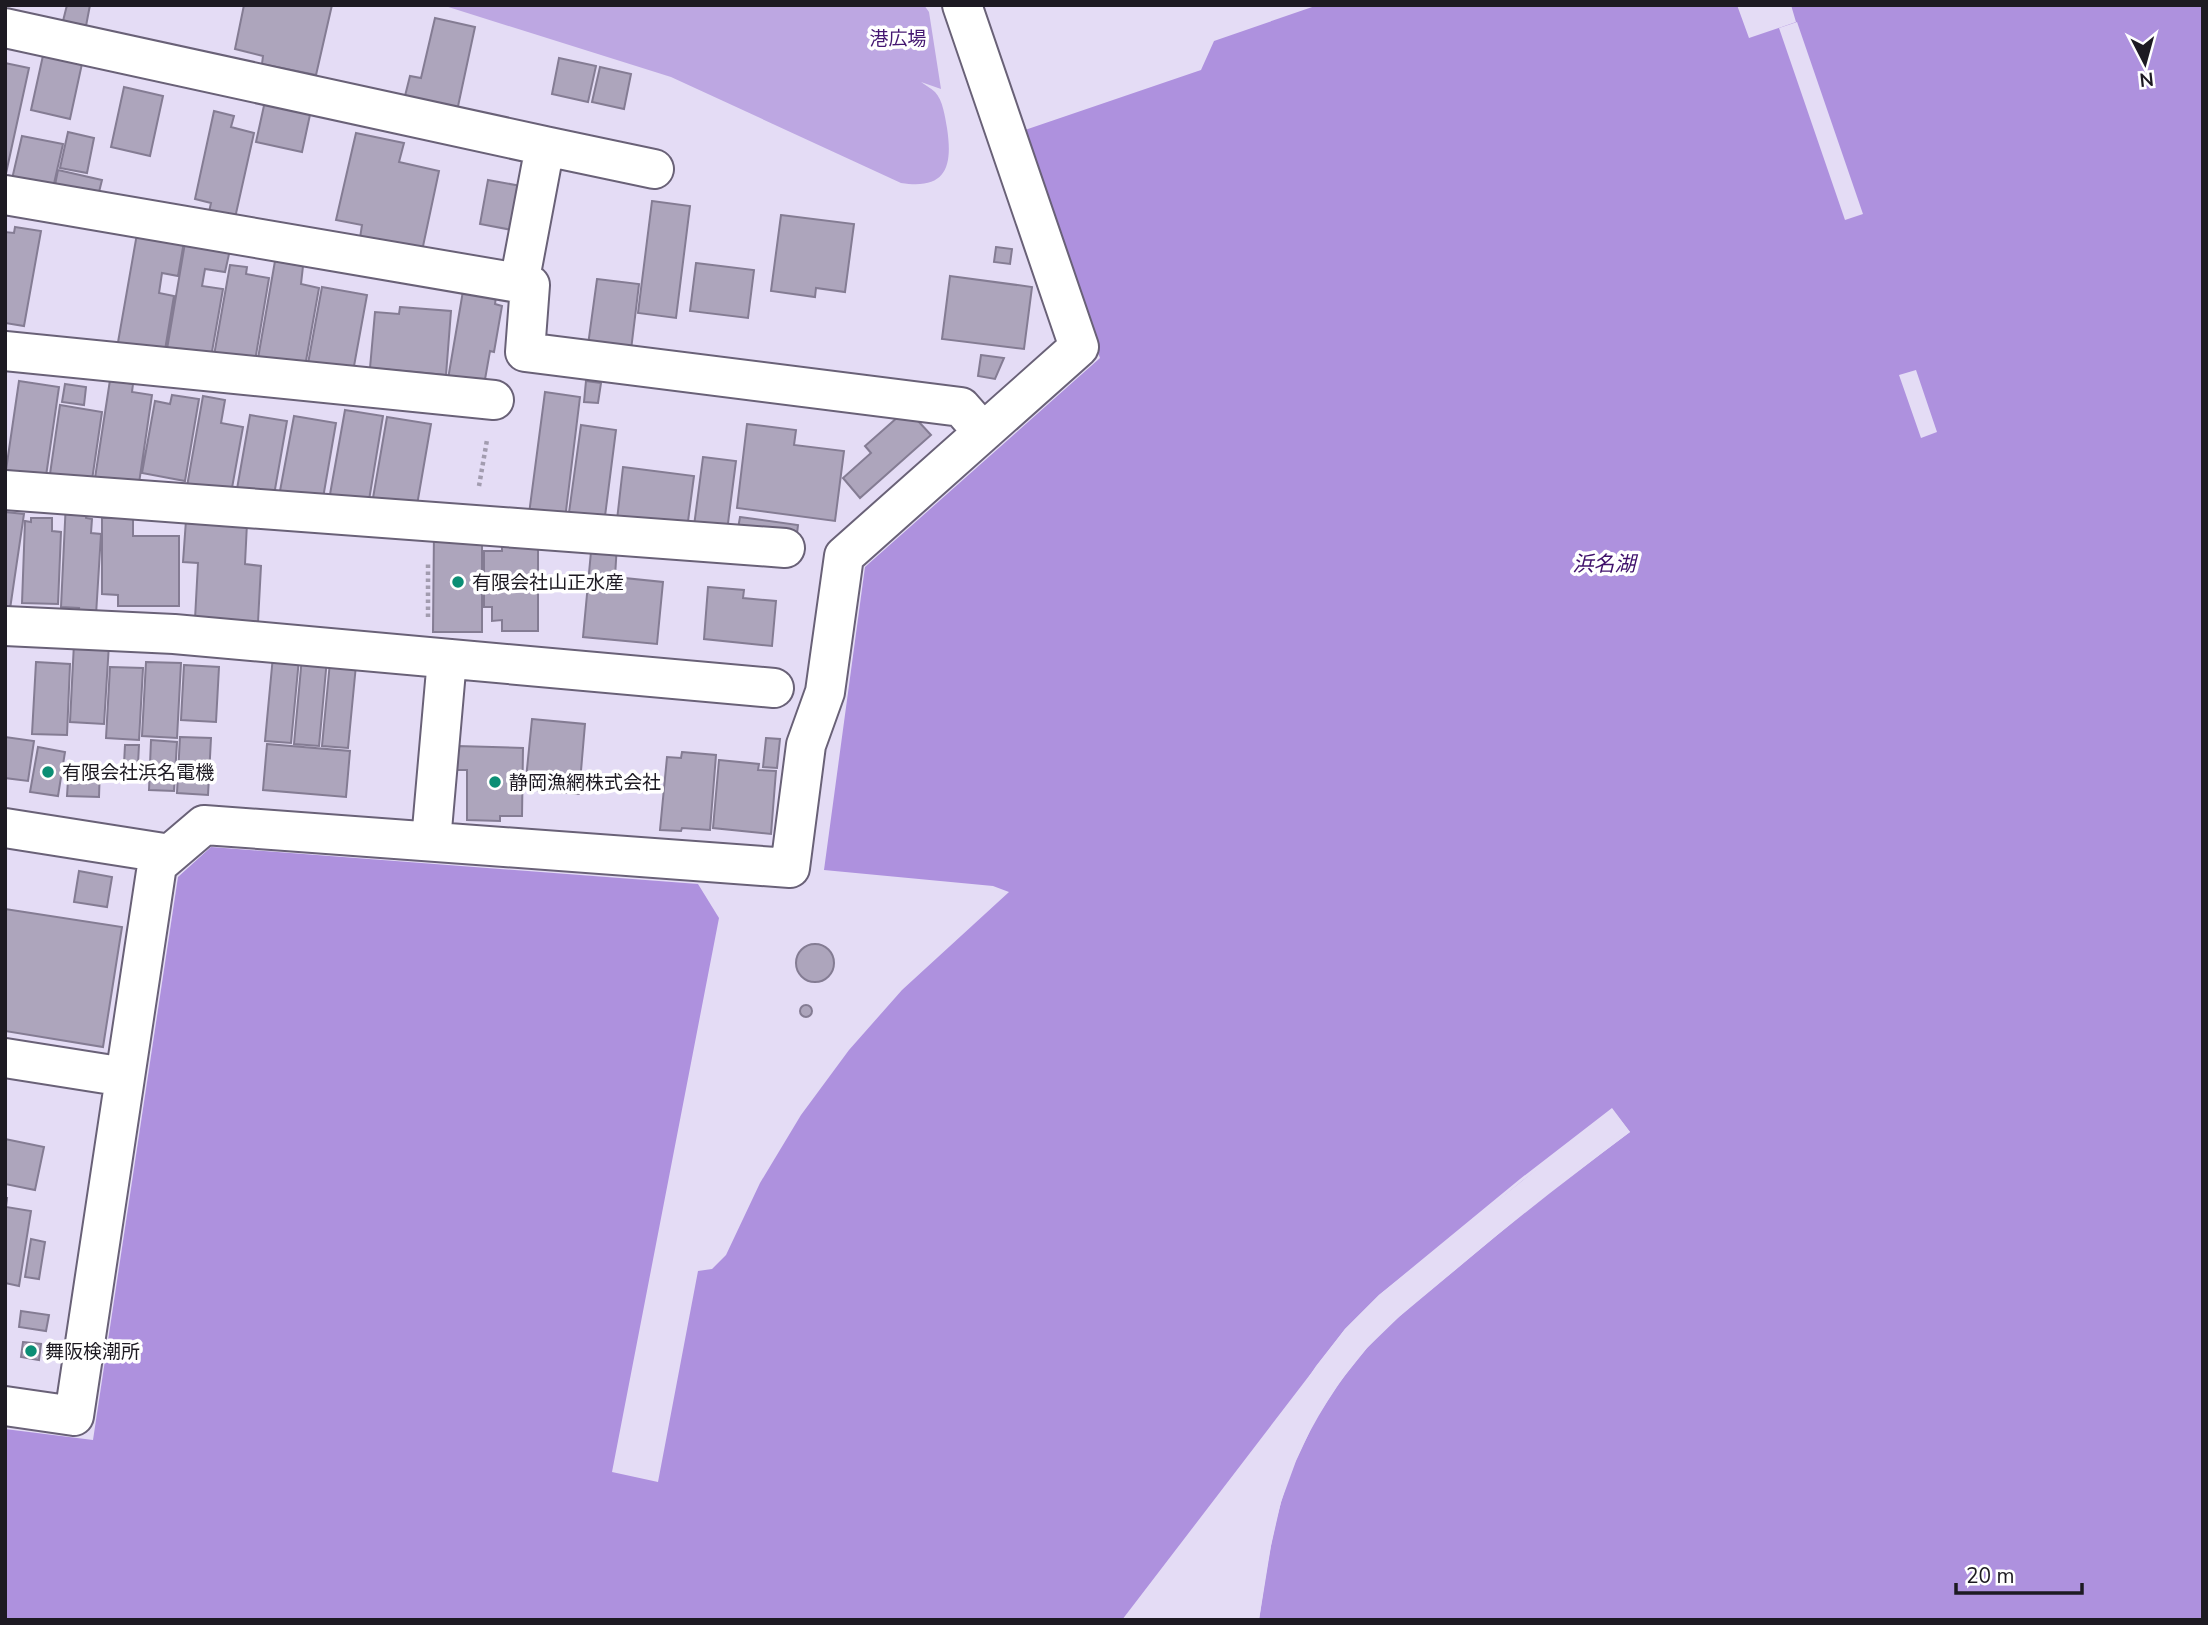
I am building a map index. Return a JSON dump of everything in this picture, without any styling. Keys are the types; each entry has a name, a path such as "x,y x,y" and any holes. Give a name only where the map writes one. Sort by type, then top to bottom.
{"street":[{"path":"5,1406 74,1416 157,865 204,825 790,868 806,746 825,692 844,556 1079,347 962,5"},
{"path":"5,28 654,169"},
{"path":"519,284 545,146"},
{"path":"5,195 530,285 525,352 961,407 983,432"},
{"path":"5,351 494,400"},
{"path":"5,490 785,548"},
{"path":"5,626 174,634 774,688"},
{"path":"431,841 438,657"},
{"path":"5,828 170,854"},
{"path":"5,1058 125,1077"}],"path":[{"path":"428,521 438,657"}],"green space":[{"name":"港広場","path":"442,5 924,5 929,12 941,89 921,82 938,95 942,104 949,142 947,164 937,179 928,183 901,183 671,77"}],"water":[{"name":"浜名湖","path":"1318,5 1737,5 1749,38 1796,22 1791,5 2203,5 2203,1620 1259,1620 1272,1539 1288,1479 1327,1401 1367,1348 1403,1313 1527,1211 1630,1132 1612,1109 1379,1295 1345,1329 1122,1620 5,1620 5,1429 93,1440 178,877 211,847 698,884 719,918 612,1472 658,1482 698,1271 712,1269 726,1255 760,1183 801,1115 849,1050 902,990 1009,892 993,886 824,870 865,567 1100,358 1022,131 1201,70 1214,41"}],"pier":[{"path":"1797,22 1863,214 1845,220 1779,28"},
{"path":"1916,370 1937,432 1921,438 1899,375"},
{"path":"1612,1108 1630,1132 1538,1201 1399,1317 1367,1348 1339,1383 1315,1420 1281,1502 1259,1620 1255,1620 1277,1501 1312,1419 1336,1381 1365,1346 1397,1314 1536,1199 1625,1131 1612,1113 1522,1181 1381,1297 1348,1332 1289,1407 1316,1366 1345,1329 1379,1295 1520,1179"}],"building":[{"path":"67,5 90,5 86,26 63,21"},
{"path":"244,5 332,5 316,75 262,64 263,56 235,49"},
{"path":"435,18 475,27 457,111 404,100 410,76 421,78"},
{"path":"44,51 83,59 70,119 31,110"},
{"path":"559,58 596,66 588,102 552,94"},
{"path":"5,63 29,68 5,178"},
{"path":"600,67 631,74 624,109 592,102"},
{"path":"124,87 163,96 150,156 111,147"},
{"path":"265,101 311,110 302,152 256,142"},
{"path":"214,111 234,116 231,127 254,133 235,218 209,212 211,203 195,199"},
{"path":"68,132 94,138 87,173 60,168"},
{"path":"356,133 404,143 399,162 439,171 422,251 360,238 362,225 336,220"},
{"path":"22,136 63,144 53,188 12,179"},
{"path":"58,170 102,180 97,200 54,190"},
{"path":"488,180 521,186 512,230 480,224"},
{"path":"652,201 690,206 676,318 638,313"},
{"path":"781,215 854,224 845,292 816,288 815,297 771,291"},
{"path":"15,227 41,231 24,326 5,323 5,232 14,233"},
{"path":"138,228 185,236 178,276 162,273 159,293 174,296 164,356 117,348"},
{"path":"186,237 231,245 225,272 205,269 202,286 223,289 210,363 166,355"},
{"path":"996,247 1012,249 1010,264 994,262"},
{"path":"275,261 303,266 301,284 319,288 304,372 257,364"},
{"path":"696,263 754,270 748,318 690,311"},
{"path":"230,265 247,267 246,274 269,278 255,361 213,361"},
{"path":"950,276 1032,287 1024,349 942,339"},
{"path":"597,279 639,284 631,350 588,345"},
{"path":"322,287 367,295 352,377 307,369"},
{"path":"463,291 496,297 495,304 502,306 494,352 490,351 484,385 448,379"},
{"path":"400,307 451,311 446,375 370,368 375,312 399,314"},
{"path":"981,355 1004,358 995,379 978,376"},
{"path":"110,380 133,384 132,392 152,395 138,490 95,478"},
{"path":"19,381 59,387 46,476 6,470"},
{"path":"586,381 601,383 598,403 584,402"},
{"path":"65,384 86,387 84,405 62,402"},
{"path":"545,392 580,397 565,519 529,514"},
{"path":"172,395 199,399 185,481 142,473 155,401 170,404"},
{"path":"203,396 225,400 221,423 243,427 230,499 186,492"},
{"path":"60,405 102,412 92,480 50,474"},
{"path":"907,409 931,435 860,498 843,478 871,453 865,446"},
{"path":"345,410 383,416 368,506 329,500"},
{"path":"250,415 287,421 274,495 237,489"},
{"path":"294,416 336,423 323,498 280,491"},
{"path":"387,417 431,424 417,505 373,498"},
{"path":"747,424 796,430 794,445 844,451 835,521 737,508"},
{"path":"581,425 616,430 604,524 568,520"},
{"path":"703,457 736,461 727,531 694,526"},
{"path":"623,467 694,476 687,529 617,520"},
{"path":"66,501 87,502 86,518 92,519 91,533 101,534 96,615 78,614 79,608 61,607"},
{"path":"5,512 24,514 10,609 5,608"},
{"path":"740,517 798,525 796,542 737,534"},
{"path":"31,518 52,518 52,531 61,532 58,604 22,603 25,521 31,522"},
{"path":"102,518 133,518 133,536 179,536 179,606 118,606 118,595 102,594"},
{"path":"186,520 247,523 245,564 261,566 258,622 195,619 198,563 183,562"},
{"name":"有限会社山正水産","path":"434,531 482,532 482,632 433,632"},
{"path":"538,536 538,631 502,631 502,620 492,621 492,607 484,607 484,551 502,551 502,537"},
{"path":"592,541 617,544 615,577 663,582 657,644 583,637"},
{"path":"708,587 744,590 743,598 776,601 772,646 704,639"},
{"path":"74,643 109,644 104,724 70,722"},
{"path":"273,656 299,659 291,743 265,741"},
{"path":"302,657 327,659 319,746 294,744"},
{"path":"36,662 70,664 67,735 32,734"},
{"path":"146,662 181,663 177,738 142,736"},
{"path":"330,662 356,665 348,748 322,746"},
{"path":"184,665 219,667 216,722 181,720"},
{"path":"110,667 143,668 139,740 106,738"},
{"path":"532,719 585,724 579,794 525,789"},
{"path":"5,737 34,741 28,781 5,778"},
{"path":"180,737 211,738 208,795 177,793"},
{"path":"766,738 780,739 777,768 763,767"},
{"path":"151,740 177,742 174,791 149,790"},
{"path":"267,744 350,751 346,797 263,790"},
{"path":"125,745 139,745 138,764 124,764"},
{"path":"457,746 523,748 522,816 500,816 500,821 467,820 467,770 456,770"},
{"path":"38,747 65,752 58,796 30,792"},
{"path":"682,752 716,755 710,830 660,830 667,757 681,758"},
{"path":"719,760 759,764 758,770 776,771 771,834 713,828"},
{"path":"69,764 100,765 99,797 67,796"},
{"path":"79,871 112,877 107,907 74,902"},
{"path":"5,909 122,927 103,1047 5,1031"},
{"path":"815,944 829,949 834,963 829,977 815,982 801,977 796,963 801,949"},
{"path":"806,1005 812,1011 806,1017 800,1011"},
{"path":"5,1139 44,1147 35,1190 5,1184"},
{"path":"5,1198 6,1207 31,1211 19,1286 5,1283"},
{"path":"31,1239 45,1242 39,1279 25,1277"},
{"path":"21,1311 49,1315 46,1331 19,1327"},
{"name":"舞阪検潮所","path":"23,1342 41,1344 39,1360 21,1357"}],"place":[{"name":"有限会社山正水産","path":"458,582"},
{"name":"有限会社浜名電機","path":"48,772"},
{"name":"静岡漁網株式会社","path":"495,782"},
{"name":"舞阪検潮所","path":"31,1351"}]}
